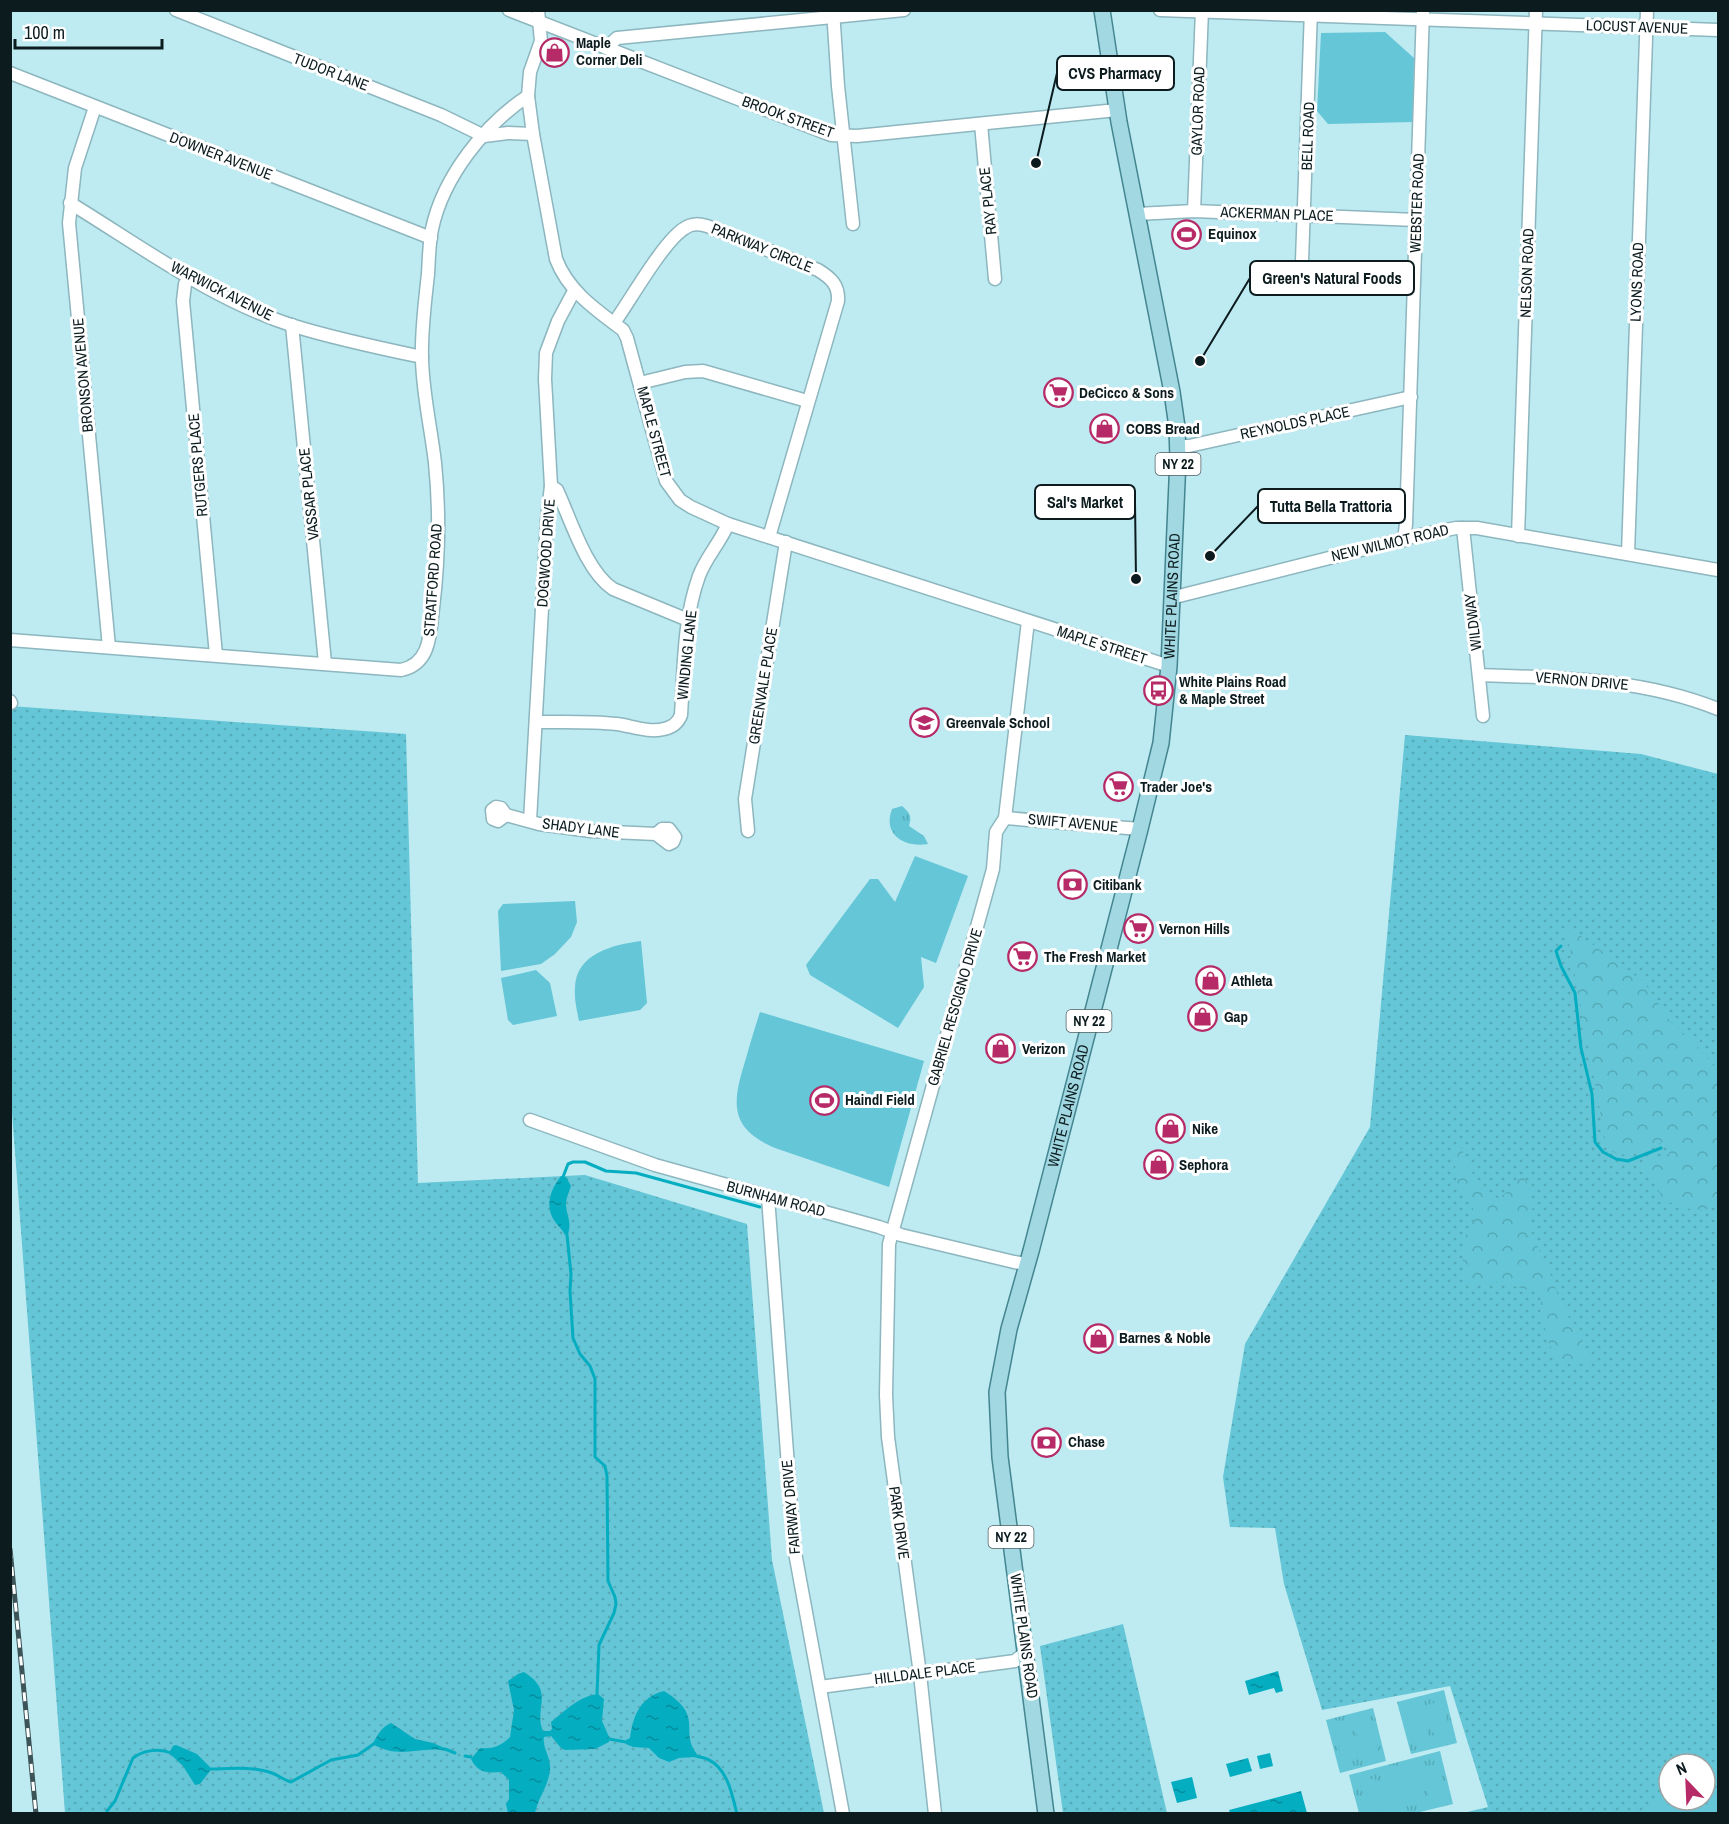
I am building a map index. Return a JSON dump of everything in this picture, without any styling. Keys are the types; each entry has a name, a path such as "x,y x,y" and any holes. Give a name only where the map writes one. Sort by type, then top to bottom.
{"main road":[{"name":"WHITE PLAINS ROAD","path":"1046,1814 1002,1466 997,1414 1000,1370 1011,1318 1140,829 1163,731 1169,666 1178,446 1172,392 1117,110 1102,10"}],"street":[{"name":"TUDOR LANE","path":"176,10 441,115 484,136"},
{"name":"BROOK STREET","path":"510,10 538,16 606,48 822,132 844,136 1117,110"},
{"path":"606,48 618,38 833,14 904,10"},
{"name":"LOCUST AVENUE","path":"1160,10 1423,15 1536,24 1719,30"},
{"name":"NELSON ROAD","path":"1518,536 1536,10"},
{"name":"LYONS ROAD","path":"1628,554 1647,10"},
{"name":"GAYLOR ROAD","path":"1194,211 1202,11"},
{"name":"BELL ROAD","path":"1302,261 1311,13"},
{"path":"833,14 853,224"},
{"name":"WEBSTER ROAD","path":"1404,540 1411,398 1423,15"},
{"name":"MAPLE STREET","path":"538,16 542,41 530,72 528,96 556,259 561,274 574,291 623,330 627,338 662,470 672,492 691,507 728,524 1169,666"},
{"name":"DOWNER AVENUE","path":"10,73 431,238"},
{"name":"STRATFORD ROAD","path":"10,640 401,670 410,668 420,660 428,644 439,532 435,463 423,384 422,357 422,332 432,229 444,194 456,172 491,127 528,96"},
{"name":"BRONSON AVENUE","path":"95,107 75,168 70,203 70,239 109,647"},
{"name":"RAY PLACE","path":"981,124 995,279"},
{"path":"484,136 508,133 533,134"},
{"name":"WARWICK AVENUE","path":"70,203 190,277 239,303 292,325 364,346 422,357"},
{"name":"ACKERMAN PLACE","path":"1137,214 1194,211 1416,220"},
{"name":"PARKWAY CIRCLE","path":"614,323 665,249 678,233 693,225 707,226 818,270 834,282 838,301 769,537"},
{"name":"RUTGERS PLACE","path":"190,277 185,284 183,301 216,655"},
{"name":"DOGWOOD DRIVE","path":"530,821 546,532 551,486 546,353 558,321 574,291"},
{"name":"VASSAR PLACE","path":"292,325 325,663"},
{"path":"640,383 685,372 702,371 807,401"},
{"name":"REYNOLDS PLACE","path":"1178,446 1189,446 1411,398"},
{"path":"551,486 557,490 591,566 606,584 613,590 688,620"},
{"name":"WINDING LANE","path":"536,722 616,724 663,730 679,721 688,620 699,574 728,524"},
{"name":"NEW WILMOT ROAD","path":"1172,598 1430,533 1463,528 1719,570"},
{"name":"WILDWAY","path":"1463,528 1483,716"},
{"name":"GREENVALE PLACE","path":"748,831 745,799 786,542"},
{"name":"GABRIEL RESCIGNO DRIVE","path":"893,1231 993,869 996,831 1005,818 1028,621"},
{"name":"VERNON DRIVE","path":"1479,675 1578,678 1619,682 1665,692 1719,709"},
{"name":"SHADY LANE","path":"506,815 539,824 591,831 656,834"},
{"name":"SWIFT AVENUE","path":"1005,818 1140,829"},
{"name":"BURNHAM ROAD","path":"530,1120 655,1165 893,1231 1005,1260 1027,1263"},
{"name":"FAIRWAY DRIVE","path":"768,1197 794,1547 843,1814"},
{"name":"PARK DRIVE","path":"893,1231 888,1255 890,1289 886,1395 888,1437 920,1674 935,1814"},
{"name":"HILLDALE PLACE","path":"820,1687 1015,1661 1026,1652"}],"green space":[{"path":"1385,32 1414,58 1413,122 1328,124 1317,111 1321,33"},
{"path":"10,706 406,734 418,1183 585,1175 747,1224 772,1560 824,1813 65,1813 11,1099"},
{"path":"1405,735 1641,754 1718,774 1718,1799 1717,1752 1657,1752 1657,1812 1691,1812 1463,1813 1488,1807 1450,1686 1322,1710 1284,1584 1275,1528 1230,1527 1223,1477 1245,1344 1370,1127"},
{"path":"902,806 910,815 909,826 924,836 928,844 904,842 893,833 890,826 892,809"},
{"path":"915,856 968,876 936,963 921,957 924,987 898,1028 810,975 806,965 870,879 878,879 895,902"},
{"path":"575,901 577,922 571,937 555,954 541,964 501,971 498,911 503,904"},
{"path":"1574,931 1644,982 1671,1022 1698,1047 1718,1071 1718,1206 1705,1210 1679,1208 1661,1196 1654,1179 1637,1167 1644,1162 1669,1154 1669,1148 1663,1142 1640,1151 1620,1155 1607,1149 1567,932"},
{"path":"641,941 647,1003 640,1010 579,1021 575,988 582,966 608,948"},
{"path":"536,970 550,983 557,1016 513,1025 508,1020 501,978"},
{"name":"Haindl Field","path":"760,1012 924,1061 889,1187 775,1148 750,1133 743,1124 738,1115 737,1093"},
{"path":"1462,1148 1465,1160 1486,1197 1498,1198 1506,1193 1520,1175 1526,1180 1534,1205 1529,1217 1530,1230 1559,1299 1593,1363 1561,1364 1549,1344 1541,1312 1541,1293 1490,1280 1480,1285 1465,1282 1462,1249 1473,1221 1473,1208 1457,1182 1453,1149"},
{"path":"1123,1624 1167,1813 1063,1813 1040,1646"},
{"path":"1444,1690 1457,1743 1411,1754 1397,1702"},
{"path":"1442,1701 1450,1734 1435,1739 1426,1705"},
{"path":"1421,1707 1429,1740 1414,1744 1405,1711"},
{"path":"1373,1708 1386,1761 1340,1773 1326,1720"},
{"path":"1370,1719 1378,1752 1363,1756 1354,1723"},
{"path":"1349,1724 1358,1757 1342,1761 1334,1728"},
{"path":"1440,1751 1453,1804 1416,1813 1359,1813 1349,1775"},
{"path":"1437,1764 1445,1797 1430,1801 1421,1768"},
{"path":"1416,1769 1425,1802 1410,1806 1401,1773"},
{"path":"1717,1771 1718,1813 1637,1813 1657,1801 1657,1812 1717,1812"},
{"path":"1395,1774 1404,1807 1389,1811 1380,1778"},
{"path":"1375,1778 1384,1811 1368,1813 1360,1782"}],"water":[{"path":"561,1176 566,1177 571,1186 566,1202 568,1235 565,1235 552,1217 549,1205 551,1193"},
{"path":"1278,1671 1283,1691 1276,1693 1274,1688 1249,1695 1245,1681"},
{"path":"524,1672 539,1686 543,1731 550,1731 551,1722 573,1705 591,1695 598,1694 604,1699 602,1721 609,1742 595,1749 565,1750 551,1736 544,1737 550,1769 548,1781 535,1813 508,1813 506,1804 509,1799 509,1780 501,1772 480,1770 471,1759 480,1748 496,1747 510,1737 514,1710 508,1681"},
{"path":"664,1691 684,1708 688,1716 690,1738 697,1754 694,1757 679,1758 669,1762 659,1758 649,1748 626,1744 639,1708 649,1698"},
{"path":"391,1723 415,1739 447,1749 446,1751 403,1752 374,1745 380,1732"},
{"path":"176,1745 197,1754 210,1767 210,1771 200,1784 195,1785 183,1766 169,1753"},
{"path":"1270,1753 1273,1766 1260,1769 1257,1756"},
{"path":"1248,1758 1252,1771 1230,1777 1226,1764"},
{"path":"1192,1777 1197,1798 1177,1803 1171,1782"},
{"path":"1301,1791 1307,1813 1230,1813 1229,1810"}],"waterway":[{"path":"1561,946 1556,951 1575,993 1581,1048 1592,1094 1595,1142 1603,1152 1616,1159 1628,1161 1661,1148"},
{"path":"563,1177 568,1164 585,1162 606,1171 636,1173 760,1207"},
{"path":"567,1235 573,1338 595,1379 595,1457 605,1466 607,1476 608,1581 616,1604 599,1645 597,1694"},
{"path":"609,1739 626,1742"},
{"path":"206,1769 262,1770 291,1782 331,1760 358,1755 375,1743"},
{"path":"445,1749 455,1753"},
{"path":"107,1811 115,1801 133,1758 152,1751 171,1753"},
{"path":"693,1755 707,1759 720,1769 728,1783 737,1814"},
{"path":"465,1756 471,1757"}],"railway":[{"path":"10,1549 36,1814"}],"place":[{"name":"Maple Corner Deli","path":"555,52"},
{"name":"CVS Pharmacy","path":"1036,163"},
{"name":"Equinox","path":"1187,234"},
{"name":"Green's Natural Foods","path":"1200,361"},
{"name":"DeCicco & Sons","path":"1058,393"},
{"name":"COBS Bread","path":"1105,429"},
{"name":"Tutta Bella Trattoria","path":"1210,556"},
{"name":"Sal's Market","path":"1136,579"},
{"name":"White Plains Road & Maple Street","path":"1158,691"},
{"name":"Greenvale School","path":"925,723"},
{"name":"Trader Joe's","path":"1119,787"},
{"name":"Citibank","path":"1072,885"},
{"name":"Vernon Hills","path":"1138,929"},
{"name":"The Fresh Market","path":"1023,957"},
{"name":"Athleta","path":"1210,981"},
{"name":"Gap","path":"1203,1017"},
{"name":"Verizon","path":"1001,1049"},
{"name":"Haindl Field","path":"824,1100"},
{"name":"Nike","path":"1171,1129"},
{"name":"Sephora","path":"1158,1165"},
{"name":"Barnes & Noble","path":"1098,1338"},
{"name":"Chase","path":"1047,1442"}]}
